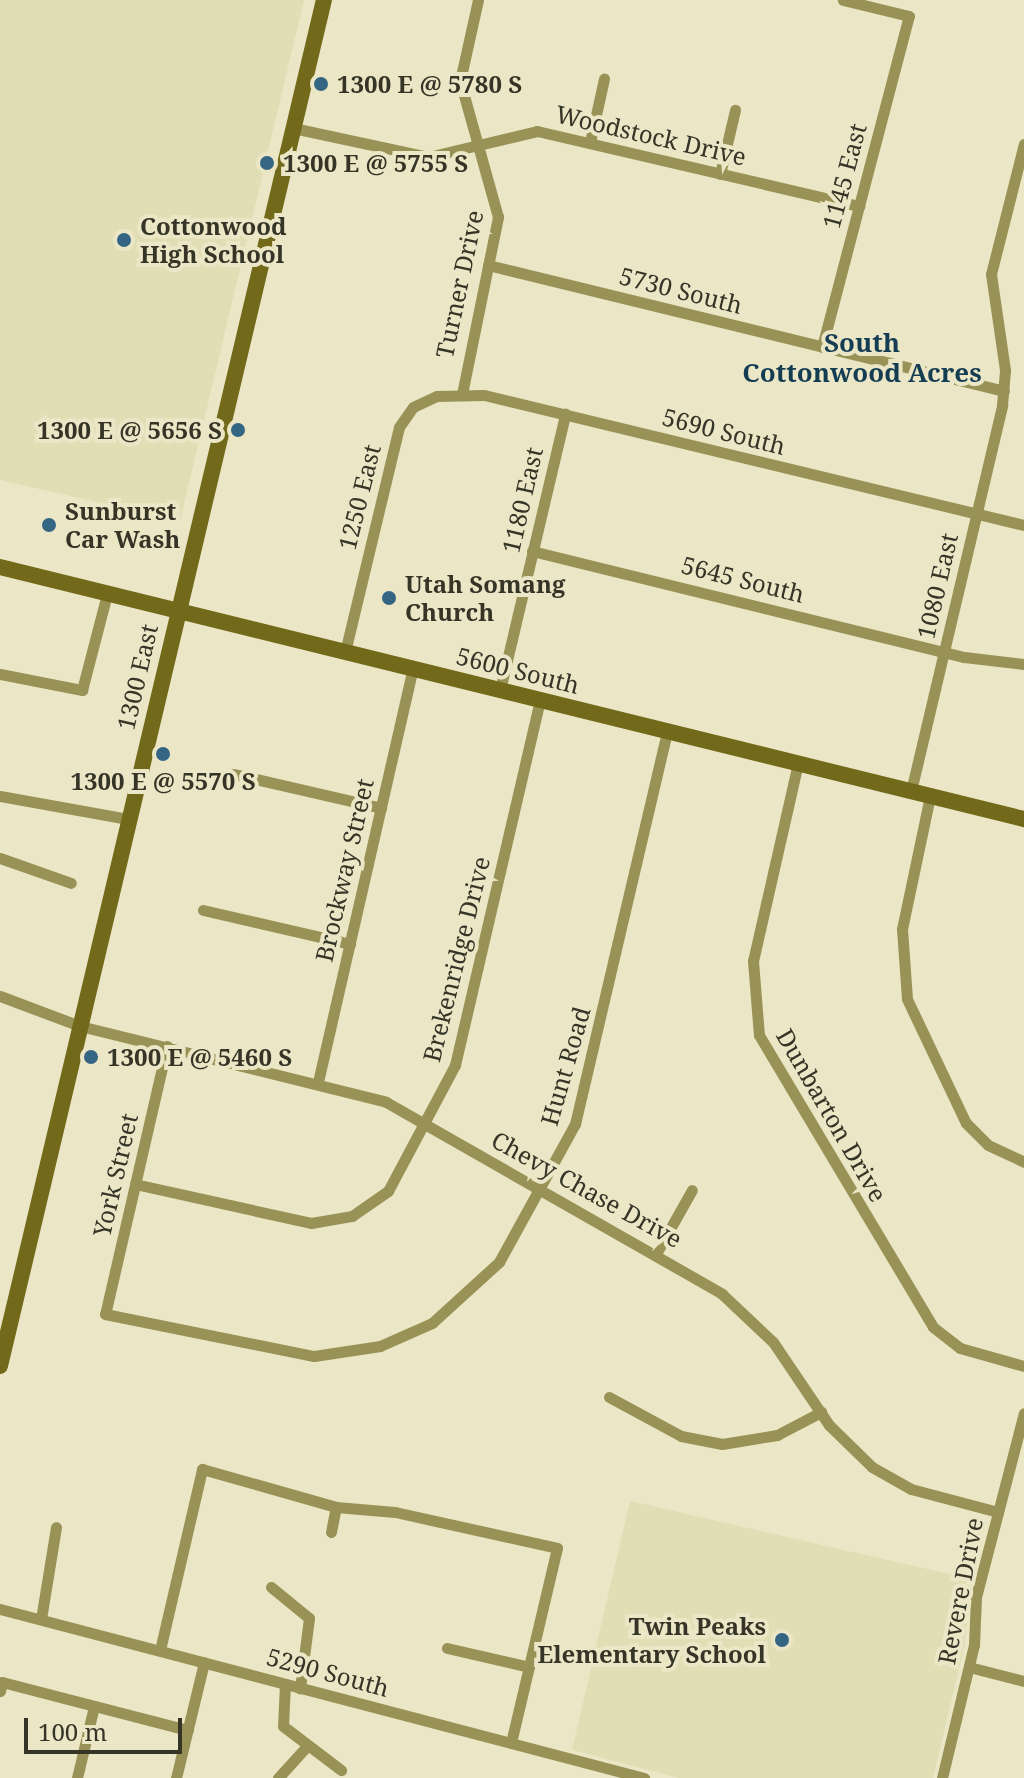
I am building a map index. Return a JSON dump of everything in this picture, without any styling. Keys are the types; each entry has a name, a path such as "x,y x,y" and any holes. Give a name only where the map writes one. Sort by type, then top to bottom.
{"main road":[{"name":"1300 East","path":"0,1365 324,0"},
{"name":"5600 South","path":"0,567 1024,819"}],"street":[{"name":"Turner Drive","path":"462,394 498,202 477,144 460,81 478,0"},
{"name":"1145 East","path":"822,347 909,16 843,0"},
{"path":"590,142 604,79"},
{"path":"720,174 735,110"},
{"name":"Woodstock Drive","path":"293,128 418,156 524,131 590,142 859,206"},
{"name":"1080 East","path":"911,791 1004,391 991,274 1024,144"},
{"name":"5730 South","path":"488,265 1004,391"},
{"name":"5690 South","path":"462,394 565,414 1024,525"},
{"name":"1250 East","path":"345,652 399,427 425,399 462,394"},
{"name":"1180 East","path":"500,690 565,414"},
{"name":"5645 South","path":"532,551 944,652 1024,664"},
{"path":"0,674 82,690 107,594"},
{"name":"Brockway Street","path":"318,1082 413,668"},
{"name":"Brekenridge Drive","path":"135,1184 300,1222 332,1222 380,1198 427,1125 460,1048 540,700"},
{"name":"Hunt Road","path":"105,1314 281,1354 380,1346 432,1323 476,1289 542,1188 581,1107 667,731"},
{"name":"Dunbarton Drive","path":"798,763 753,961 759,1035 933,1327 960,1348 1024,1366"},
{"path":"234,774 381,808"},
{"path":"0,796 128,819"},
{"path":"930,796 902,929 907,999 966,1123 988,1145 1024,1162"},
{"path":"0,858 71,883"},
{"path":"203,910 350,944"},
{"name":"Chevy Chase Drive","path":"0,996 80,1026 378,1098 657,1252 757,1325 849,1448 884,1475 998,1512"},
{"name":"York Street","path":"105,1314 167,1046"},
{"path":"657,1252 692,1190"},
{"path":"609,1397 681,1436 722,1444 777,1435 821,1412"},
{"name":"Revere Drive","path":"942,1778 969,1667 998,1512 1024,1413"},
{"path":"160,1650 202,1469 336,1507 400,1513 557,1548 511,1743"},
{"path":"331,1532 336,1507"},
{"path":"41,1619 56,1527"},
{"path":"271,1587 309,1618 300,1688"},
{"name":"5290 South","path":"0,1609 644,1778"},
{"path":"447,1648 529,1667"},
{"path":"176,1778 204,1662"},
{"path":"969,1667 1024,1681"},
{"path":"285,1684 281,1721 307,1746 341,1770"},
{"path":"1,1686 188,1730"},
{"path":"77,1778 94,1706"},
{"path":"278,1778 307,1746"},
{"path":"588,1778 592,1764"}],"shaded area":[{"name":"Cottonwood High School","path":"0,0 304,0 180,521 0,480"},
{"name":"Twin Peaks Elementary School","path":"630,1501 971,1579 965,1644 933,1778 679,1778 572,1750"}],"place":[{"name":"1300 E @ 5780 S","path":"321,84"},
{"name":"1300 E @ 5755 S","path":"267,163"},
{"name":"Cottonwood High School","path":"124,240"},
{"name":"1300 E @ 5656 S","path":"238,430"},
{"name":"Sunburst Car Wash","path":"49,525"},
{"name":"Utah Somang Church","path":"389,598"},
{"name":"1300 E @ 5570 S","path":"163,754"},
{"name":"1300 E @ 5460 S","path":"91,1057"},
{"name":"Twin Peaks Elementary School","path":"782,1640"}],"district":[{"name":"South Cottonwood Acres","path":"862,358"}]}
